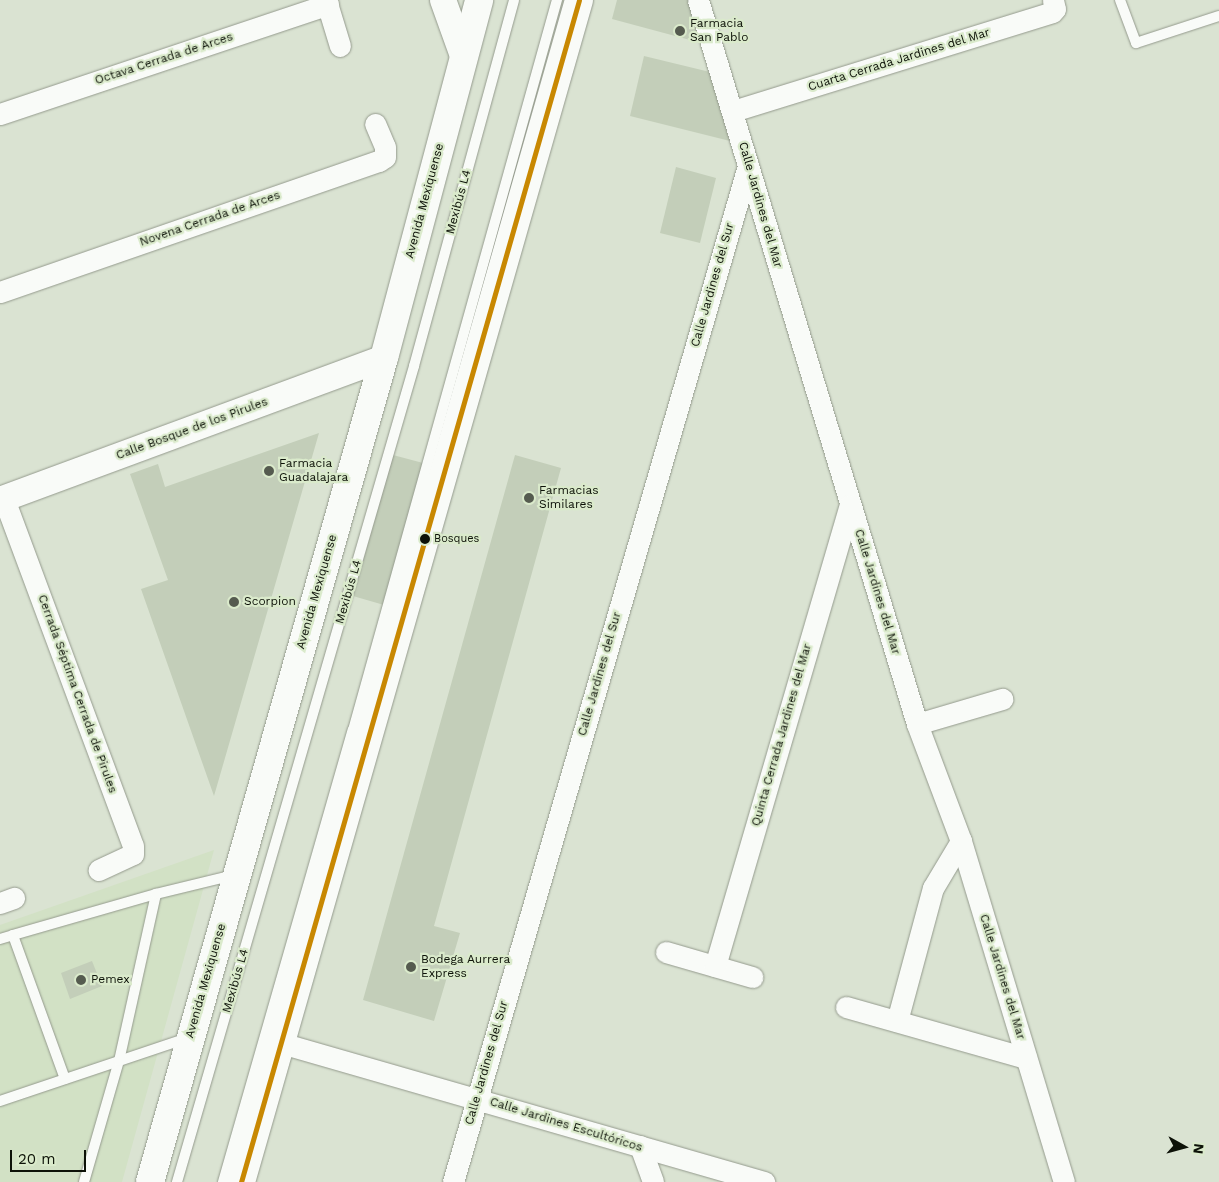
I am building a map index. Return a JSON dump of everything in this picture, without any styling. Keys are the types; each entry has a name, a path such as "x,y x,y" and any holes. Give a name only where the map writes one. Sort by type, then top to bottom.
{"main road":[{"name":"Avenida Mexiquense","path":"150,1182 384,358 479,0"},
{"path":"241,1182 579,0"}],"street":[{"path":"443,0 463,56"},
{"name":"Calle Jardines del Mar","path":"698,0 917,724 961,841 1064,1182"},
{"name":"Cuarta Cerrada Jardines del Mar","path":"733,111 1052,12 1055,9 1053,0"},
{"name":"Octava Cerrada de Arces","path":"0,114 327,2 340,46"},
{"name":"Novena Cerrada de Arces","path":"0,292 379,161 385,157 385,147 375,124"},
{"name":"Calle Jardines del Sur","path":"453,1182 748,166"},
{"name":"Calle Bosque de los Pirules","path":"2,500 384,358"},
{"name":"Cerrada Séptima Cerrada de Pirules","path":"2,500 133,846 133,854 99,870"},
{"name":"Quinta Cerrada Jardines del Mar","path":"715,966 850,505"},
{"path":"917,724 1002,699"},
{"path":"897,1021 933,888 961,841"},
{"path":"666,952 752,978"},
{"path":"846,1008 1026,1058"},
{"name":"Calle Jardines Escultóricos","path":"281,1043 764,1182"},
{"path":"640,1146 653,1182"}],"lane":[{"name":"Mexibús L4","path":"177,1182 414,366 514,0"},
{"path":"223,1182 355,721 557,0"},
{"path":"1120,0 1136,43 1219,16"},
{"path":"0,939 156,894 237,874"},
{"path":"84,1182 120,1061 156,894"},
{"path":"13,935 65,1079"},
{"path":"0,1101 190,1037"}],"shaded area":[{"path":"214,850 122,1182 0,1182 0,925"}],"building":[{"name":"Farmacia San Pablo","path":"617,0 692,0 705,44 612,19"},
{"path":"644,56 714,73 734,142 630,116"},
{"path":"676,167 716,178 700,243 660,233"},
{"path":"319,433 214,796 141,589 168,580 130,474 158,464 165,487"},
{"path":"393,455 423,463 384,605 353,596"},
{"path":"515,455 561,468 434,926 460,933 434,1021 363,1000"},
{"name":"Pemex","path":"92,961 102,986 70,999 61,973"}],"transit line":[{"path":"241,1182 579,0"}],"place":[{"name":"Farmacia San Pablo","path":"680,31"},
{"name":"Farmacia Guadalajara","path":"269,471"},
{"name":"Farmacias Similares","path":"529,498"},
{"name":"Bosques","path":"425,539"},
{"name":"Scorpion","path":"234,602"},
{"name":"Bodega Aurrera Express","path":"411,967"},
{"name":"Pemex","path":"81,980"}]}
